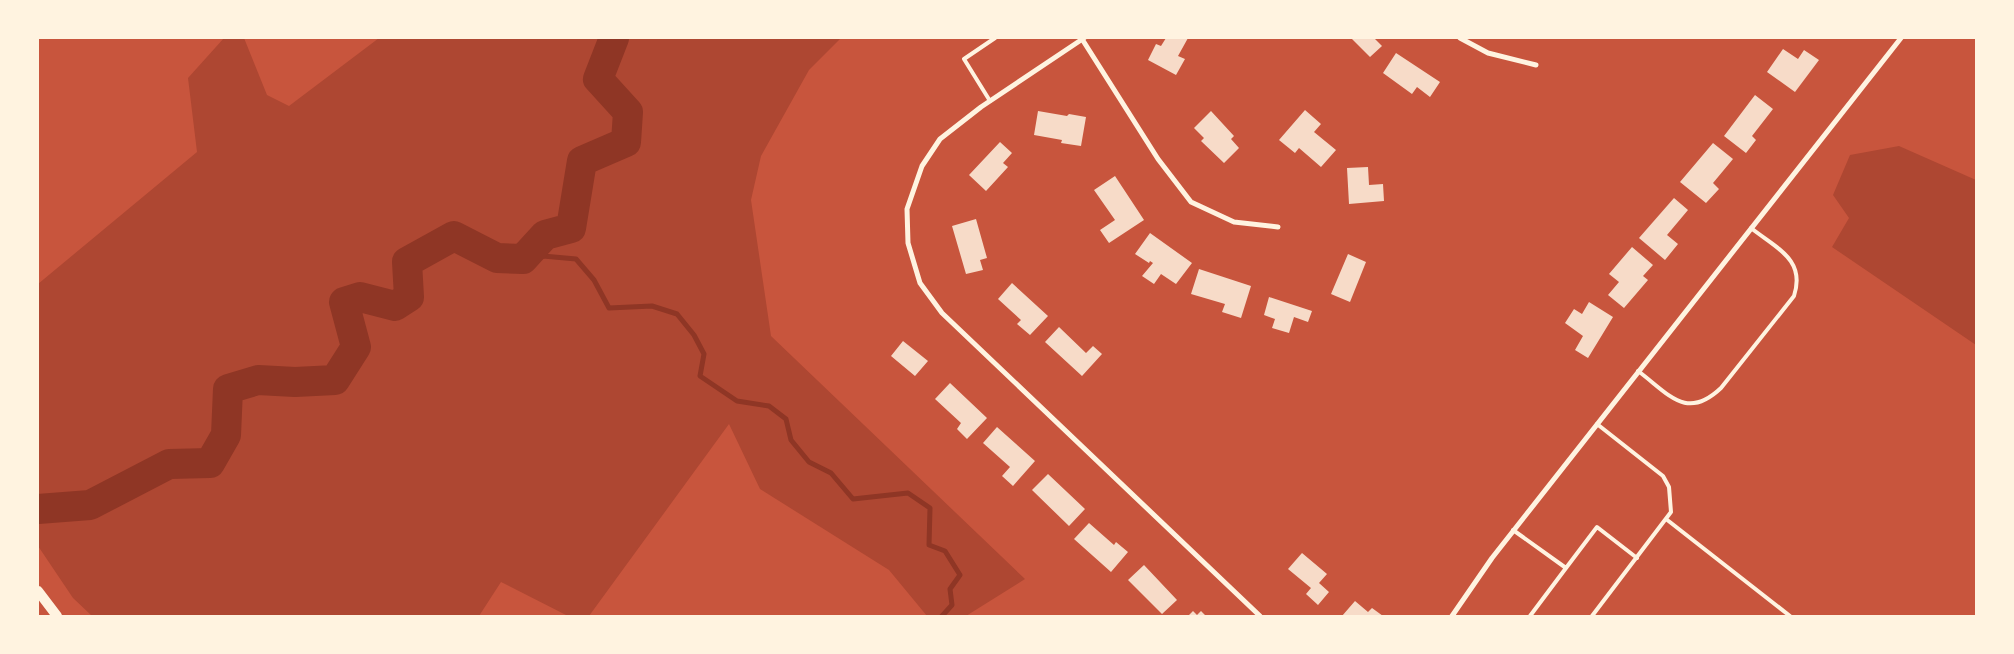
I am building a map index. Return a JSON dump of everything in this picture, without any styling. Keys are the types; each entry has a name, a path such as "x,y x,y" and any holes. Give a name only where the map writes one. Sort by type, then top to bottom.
{"main road":[{"path":"38,592 57,616"}],"street":[{"path":"1260,616 942,313 920,283 908,242 907,209 922,166 940,139 990,101 1083,38 1158,159 1191,202 1234,222 1278,227"},
{"path":"1460,38 1488,53 1536,65"},
{"path":"1452,616 1513,530 1901,38"}],"lane":[{"path":"990,101 964,59 995,38"},
{"path":"1638,371 1673,398 1687,404 1705,401 1722,388 1794,296 1798,285 1798,272 1792,261 1750,228"},
{"path":"1592,616 1671,512 1669,487 1663,476 1597,424"},
{"path":"1666,519 1790,616"},
{"path":"1530,616 1596,527 1637,558"},
{"path":"1513,530 1566,568"}],"shaded area":[{"path":"224,38 244,38 267,95 289,106 379,38 841,38 809,70 761,156 751,200 771,336 1025,579 966,616 927,616 889,570 760,489 729,424 589,616 568,616 501,582 479,616 92,616 73,598 38,546 38,284 197,152 188,78"},
{"path":"1899,146 1976,180 1976,345 1832,247 1849,218 1833,195 1850,155"}],"building":[{"path":"1166,38 1188,38 1178,56 1185,59 1176,75 1148,60 1156,44 1161,46"},
{"path":"1351,38 1374,38 1382,46 1370,57"},
{"path":"1783,49 1798,59 1804,50 1819,60 1795,92 1767,72"},
{"path":"1396,53 1440,82 1430,97 1417,87 1412,94 1383,73"},
{"path":"1755,95 1773,109 1752,136 1756,140 1746,153 1724,136"},
{"path":"1305,110 1321,124 1314,132 1336,150 1321,167 1299,148 1295,153 1279,140"},
{"path":"1038,111 1086,117 1081,146 1061,143 1062,140 1034,135"},
{"path":"1211,111 1234,136 1231,139 1239,148 1224,163 1201,141 1204,138 1194,128"},
{"path":"1000,142 1012,153 1003,163 1008,167 986,191 969,175"},
{"path":"1713,143 1733,159 1713,183 1719,189 1706,203 1680,182"},
{"path":"1368,167 1369,185 1383,184 1384,201 1349,204 1347,168"},
{"path":"1115,176 1144,220 1109,243 1100,230 1115,220 1094,190"},
{"path":"1674,198 1688,210 1667,235 1678,244 1665,260 1639,238"},
{"path":"976,219 987,258 980,260 983,270 966,274 952,226"},
{"path":"1150,233 1192,263 1176,284 1161,274 1154,284 1142,276 1153,263 1150,261 1149,263 1135,254"},
{"path":"1632,247 1653,265 1643,276 1648,280 1624,308 1608,295 1619,282 1609,274"},
{"path":"1348,254 1366,262 1350,302 1331,294"},
{"path":"1199,269 1251,286 1241,318 1222,312 1225,304 1191,294"},
{"path":"1012,283 1048,316 1030,335 1017,324 1021,320 998,299"},
{"path":"1269,297 1312,311 1308,322 1294,317 1289,333 1272,328 1275,319 1264,315"},
{"path":"1589,302 1613,317 1588,358 1575,350 1583,336 1565,323 1574,309 1582,314"},
{"path":"1059,327 1086,353 1093,346 1102,354 1082,376 1045,342"},
{"path":"903,341 928,361 915,376 891,356"},
{"path":"950,383 987,418 967,439 957,429 961,423 935,399"},
{"path":"997,427 1035,461 1013,486 1002,476 1010,467 983,443"},
{"path":"1048,474 1085,509 1069,526 1032,490"},
{"path":"1089,523 1114,545 1116,542 1128,552 1111,572 1074,539"},
{"path":"1302,553 1327,574 1319,583 1329,592 1318,605 1306,594 1311,588 1288,569"},
{"path":"1144,565 1177,600 1162,614 1128,580"},
{"path":"1355,601 1368,612 1372,608 1383,616 1342,616"},
{"path":"1193,611 1197,615 1201,611 1206,616 1188,616"}],"waterway":[{"path":"38,509 90,505 169,464 210,463 226,435 228,389 258,380 295,382 335,380 356,347 344,302 360,297 395,306 409,297 407,262 454,236 497,258 523,259 545,235 571,228 582,161 626,142 628,112 598,79 614,38"},
{"path":"523,259 543,256 576,259 594,280 609,308 652,306 677,314 694,335 704,354 700,376 737,401 769,406 786,419 791,440 809,462 831,473 853,499 908,493 930,508 929,545 945,551 960,575 950,589 952,605 942,616"}]}
